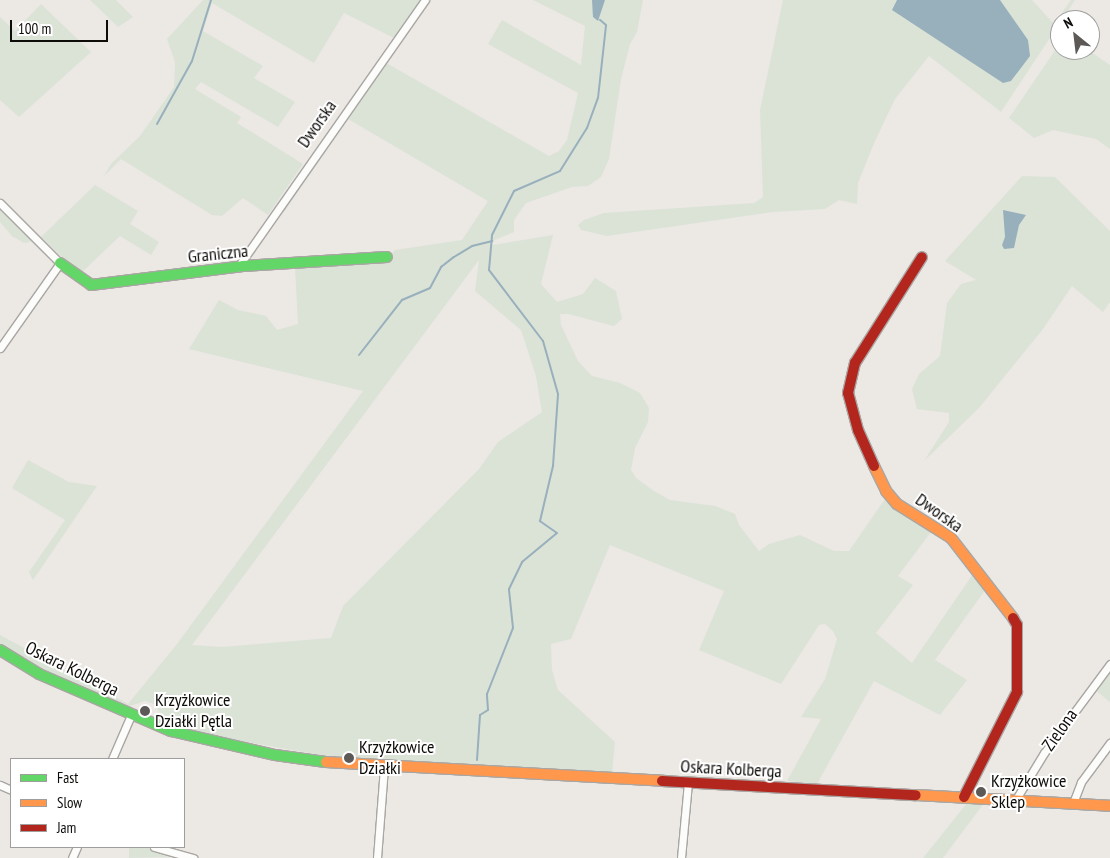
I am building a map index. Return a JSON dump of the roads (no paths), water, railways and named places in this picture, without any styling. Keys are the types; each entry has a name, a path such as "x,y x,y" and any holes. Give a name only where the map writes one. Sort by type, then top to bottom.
{"main road":[{"name":"Graniczna","path":"60,263 91,285 238,267 387,257"},
{"name":"Dworska","path":"922,257 855,364 848,393 858,430 886,491 897,504 951,538 1007,606 1017,625 1017,692 1012,707 975,770 964,797"},
{"name":"Oskara Kolberga","path":"0,650 39,674 171,731 215,743 275,755 349,765 1016,799 1110,806"}],"street":[{"name":"Dworska","path":"238,267 425,0"},
{"path":"0,202 60,263 0,348"},
{"name":"Zielona","path":"1016,799 1044,753 1110,664"},
{"path":"112,758 131,715"},
{"path":"1073,803 1081,782 1110,743"},
{"path":"377,858 384,767"},
{"path":"681,858 688,783"},
{"path":"157,848 192,858"}],"water":[{"path":"592,0 605,0 598,21 593,17"},
{"path":"897,0 1000,0 1028,40 1030,56 1011,81 1003,83 892,10"},
{"path":"1003,210 1026,215 1019,225 1014,248 1004,249 1002,245 1005,237"}],"waterway":[{"path":"157,124 192,61 211,0"},
{"path":"477,760 480,715 488,710 487,694 513,628 509,589 522,562 557,533 540,521 553,466 558,394 543,341 489,270 492,235 514,191 560,171 587,128 598,98 606,25 600,20"},
{"path":"359,355 402,300 430,288 441,267 454,257 472,246 492,241"}],"place":[{"name":"Krzyżkowice Działki Pętla","path":"145,711"},
{"name":"Krzyżkowice Działki","path":"349,758"},
{"name":"Krzyżkowice Sklep","path":"981,792"}]}
